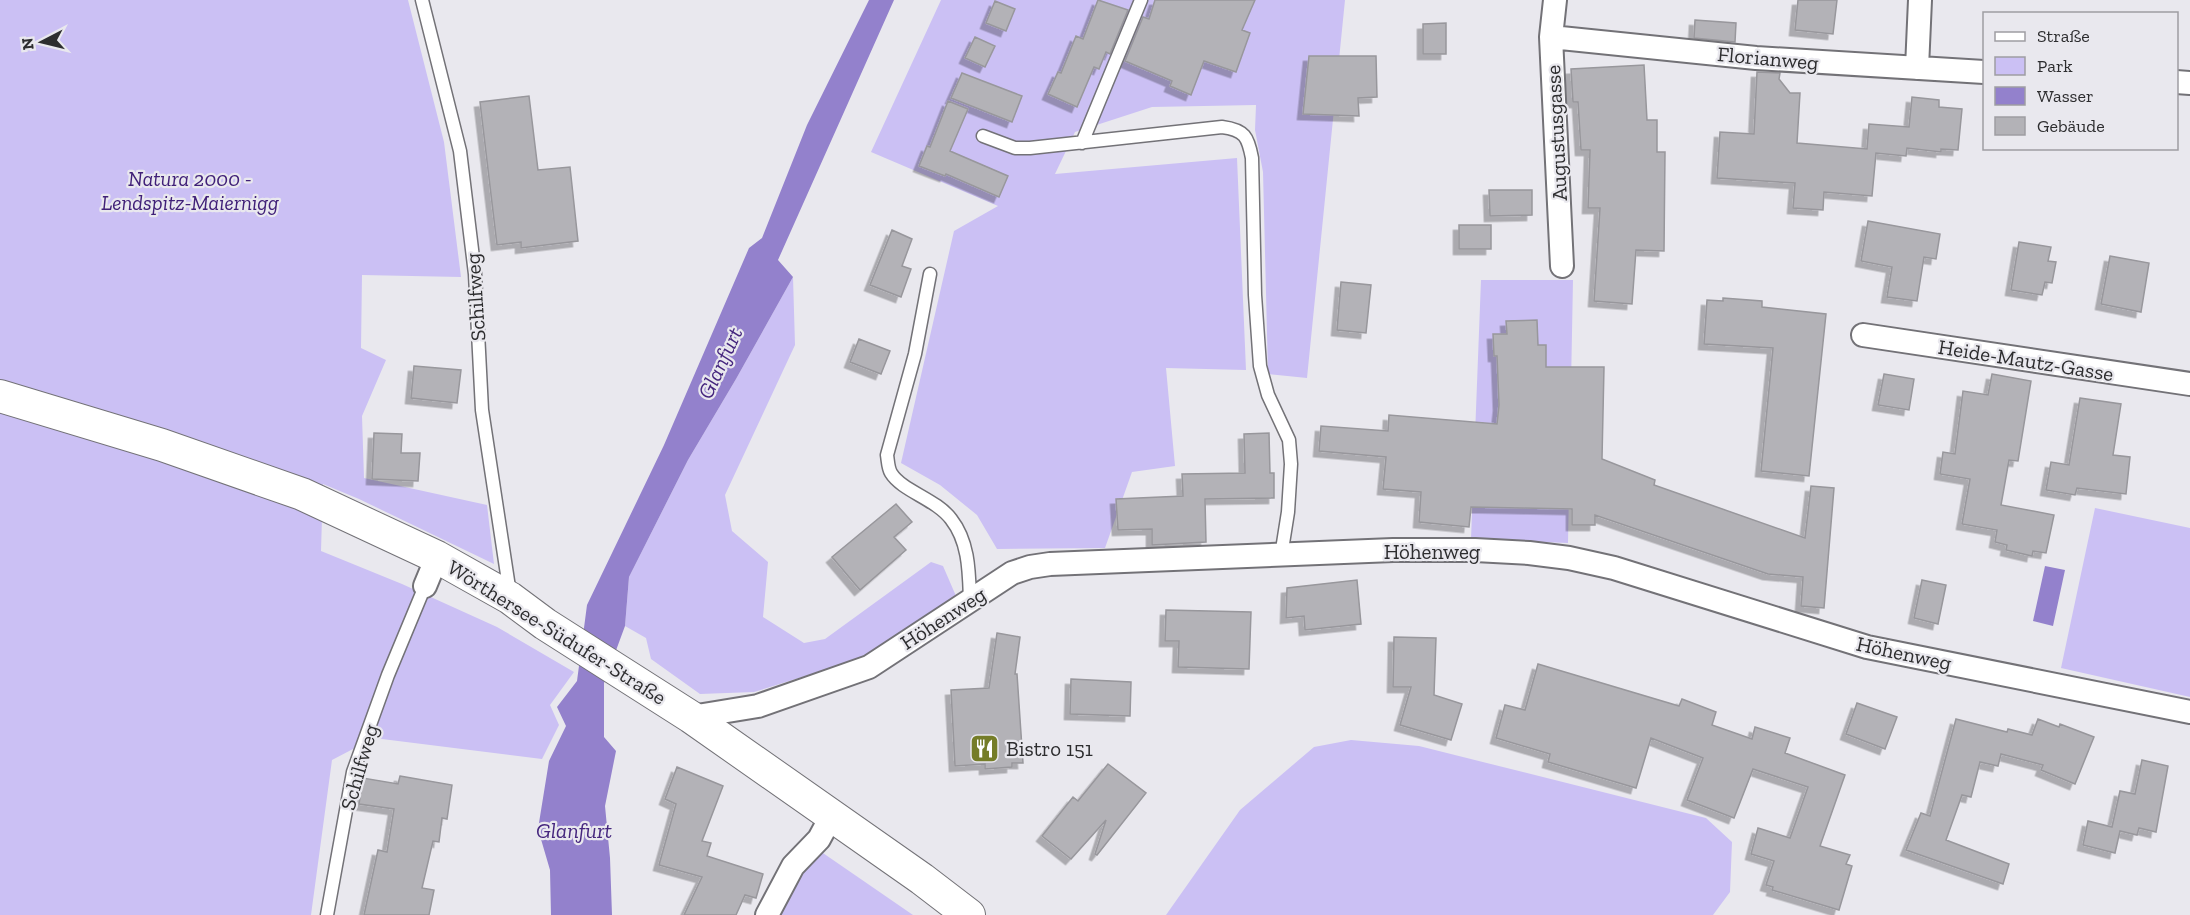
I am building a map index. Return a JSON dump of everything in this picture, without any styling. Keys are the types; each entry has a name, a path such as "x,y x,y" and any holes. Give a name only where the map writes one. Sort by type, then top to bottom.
{"main road":[{"name":"Wörthersee-Südufer-Straße","path":"0,396 162,445 302,494 437,557 510,598 691,717 832,815 969,915"}],"street":[{"name":"Augustusgasse","path":"1555,0 1551,37 1562,266"},
{"path":"1917,68 1920,0"},
{"name":"Florianweg","path":"1551,37 1756,58 1983,72"},
{"name":"Heide-Mautz-Gasse","path":"1863,335 2190,384"},
{"name":"Höhenweg","path":"691,717 758,706 869,667 1012,573 1029,567 1050,564 1393,550 1475,550 1569,558 1614,568 1858,645 2190,712"},
{"name":"Schilfweg","path":"425,586 437,557"},
{"path":"767,915 793,867 819,839 832,815"}],"lane":[{"name":"Schilfweg","path":"422,0 460,151 475,274 482,410 510,598"},
{"path":"1082,143 1141,0"},
{"path":"983,136 1015,148 1222,127 1242,132 1249,142 1252,158 1255,295 1260,366 1268,394 1289,440 1292,464 1281,556"},
{"path":"930,274 915,354 887,455 888,465 891,473 899,482 933,502 951,519 964,543 969,566 970,600"},
{"name":"Schilfweg","path":"327,915 353,772 388,675 425,586"}],"green space":[{"name":"Natura 2000 - Lendspitz-Maiernigg","path":"0,0 408,0 444,142 461,277 362,275 361,348 386,360 362,416 364,478 487,505 494,564 323,484 321,551 402,584 497,627 574,672 550,705 559,725 542,759 374,738 332,760 311,915 0,915"},
{"path":"941,0 1345,0 1307,378 1268,374 1263,172 1255,130 1256,105 1152,107 1075,132 1055,174 1237,158 1246,370 1166,368 1175,466 1132,472 1105,548 997,549 977,515 940,485 901,463 954,231 998,206 871,152"},
{"path":"793,277 795,345 725,495 732,531 768,562 763,617 804,643 825,639 931,562 943,566 956,596 866,657 754,692 700,694 651,659 646,638 625,626 629,577 688,460"},
{"path":"1481,280 1573,280 1568,543 1471,539"},
{"path":"2095,508 2190,528 2190,697 2061,668"},
{"path":"1351,740 1419,746 1706,818 1732,842 1730,892 1713,915 1166,915 1240,810 1314,747"},
{"path":"820,851 913,915 777,915 802,869"}],"water":[{"name":"Glanfurt","path":"869,0 894,0 778,260 793,277 688,460 629,577 625,626 604,683 604,737 616,751 605,806 612,915 551,915 550,870 538,829 549,761 566,726 557,707 577,681 587,605 664,445 749,248 762,238 807,125"},
{"path":"2045,566 2065,570 2053,626 2033,621"}],"building":[{"path":"1098,0 1128,10 1110,54 1106,52 1099,69 1094,67 1077,107 1048,94 1058,72 1061,73 1076,36 1083,39"},
{"path":"1155,0 1255,0 1242,30 1250,33 1236,72 1204,61 1191,95 1170,86 1172,81 1125,61 1143,17 1149,19"},
{"path":"1798,0 1837,0 1833,34 1795,30"},
{"path":"995,1 1015,9 1006,31 986,23"},
{"path":"1695,20 1736,23 1735,42 1694,38"},
{"path":"1446,23 1446,54 1423,54 1423,24"},
{"path":"975,37 995,46 985,67 965,58"},
{"path":"1309,56 1376,56 1377,97 1358,98 1359,116 1303,114"},
{"path":"1644,65 1647,120 1657,120 1657,152 1665,152 1664,251 1636,250 1632,304 1594,301 1600,208 1588,208 1590,150 1581,150 1578,102 1573,102 1571,69"},
{"path":"1757,72 1780,73 1779,79 1790,93 1800,93 1797,143 1867,149 1869,124 1909,127 1912,97 1939,100 1939,107 1962,109 1958,150 1941,149 1941,152 1907,148 1906,156 1876,153 1872,196 1824,192 1823,210 1793,208 1795,183 1717,178 1720,132 1754,134"},
{"path":"962,73 1022,96 1012,122 951,98"},
{"path":"529,96 538,170 570,167 578,241 521,248 521,242 497,245 480,102"},
{"path":"948,101 968,109 950,151 1008,176 999,197 946,174 945,176 919,166 927,146 930,147"},
{"path":"1489,190 1532,190 1532,215 1490,216"},
{"path":"1868,221 1940,234 1936,259 1924,257 1917,301 1887,297 1892,267 1861,261"},
{"path":"1459,225 1491,225 1491,249 1459,249"},
{"path":"892,230 912,239 902,266 911,269 901,297 870,285"},
{"path":"2019,242 2051,247 2048,261 2056,262 2052,283 2045,282 2042,295 2011,290"},
{"path":"2110,256 2149,263 2141,312 2101,304"},
{"path":"1341,282 1371,285 1366,333 1337,330"},
{"path":"1723,298 1762,301 1762,307 1826,314 1809,476 1761,471 1773,348 1704,344 1707,300 1723,301"},
{"path":"1537,320 1538,345 1546,345 1546,367 1604,367 1602,459 1655,480 1654,485 1805,538 1811,486 1834,488 1824,608 1801,606 1803,577 1768,574 1595,515 1595,525 1572,525 1572,509 1471,507 1469,527 1419,522 1421,492 1383,489 1386,457 1319,451 1321,426 1388,431 1389,415 1497,424 1499,405 1497,356 1494,356 1493,334 1507,334 1506,321"},
{"path":"859,339 890,351 881,374 850,362"},
{"path":"414,366 461,370 457,403 411,398"},
{"path":"1884,374 1914,379 1909,410 1878,405"},
{"path":"1992,374 2031,381 2018,461 2009,460 2001,505 2054,515 2046,553 2033,551 2032,556 2006,550 2007,545 1995,542 1997,530 1962,524 1970,479 1940,474 1943,452 1955,454 1963,391 1988,395"},
{"path":"2080,398 2121,404 2113,455 2130,457 2126,494 2077,488 2075,495 2046,490 2051,462 2069,465"},
{"path":"374,433 402,434 401,453 420,453 418,481 372,479"},
{"path":"1269,433 1270,473 1274,473 1274,498 1205,499 1206,542 1152,545 1152,529 1118,530 1116,499 1183,496 1182,474 1245,473 1244,434"},
{"path":"896,504 912,522 894,537 906,550 860,590 832,557"},
{"path":"1357,580 1361,624 1305,630 1304,616 1286,618 1287,588"},
{"path":"1922,580 1946,585 1938,624 1914,618"},
{"path":"1166,610 1251,612 1249,669 1178,667 1179,641 1165,641"},
{"path":"997,633 1020,637 1015,674 1017,674 1023,763 1012,763 1012,767 985,769 985,764 955,766 951,690 989,688"},
{"path":"1394,637 1436,638 1434,695 1462,704 1451,740 1400,725 1411,687 1393,687"},
{"path":"1538,664 1679,706 1682,699 1716,712 1712,725 1752,739 1755,727 1790,738 1785,753 1845,775 1820,846 1850,855 1846,864 1852,866 1839,910 1772,890 1773,887 1766,885 1774,861 1751,854 1758,828 1790,838 1808,787 1753,769 1734,818 1687,800 1703,758 1651,738 1636,788 1548,762 1550,754 1496,738 1505,705 1525,710"},
{"path":"1071,679 1131,682 1130,716 1070,714"},
{"path":"1857,703 1897,717 1885,749 1846,734"},
{"path":"1956,719 2007,732 2008,729 2032,735 2038,719 2059,727 2060,724 2094,737 2075,784 2041,770 2043,765 2001,754 1998,766 1980,762 1971,797 1962,795 1946,840 2009,864 2003,884 1906,850 1921,813 1930,816"},
{"path":"2142,760 2168,766 2156,832 2139,828 2137,835 2120,831 2115,853 2083,845 2088,821 2112,827 2120,791 2135,794"},
{"path":"1108,764 1146,793 1097,855 1095,854 1106,820 1071,859 1042,836 1073,797 1078,801"},
{"path":"677,767 723,786 702,841 711,843 707,856 763,874 756,898 745,895 736,915 684,915 702,877 659,865 676,804 665,799"},
{"path":"400,776 452,785 447,819 442,818 439,842 433,841 422,888 434,890 429,915 364,915 378,850 387,852 394,809 359,804 363,778 398,784"}],"place":[{"name":"Bistro 151","path":"985,748"}]}
